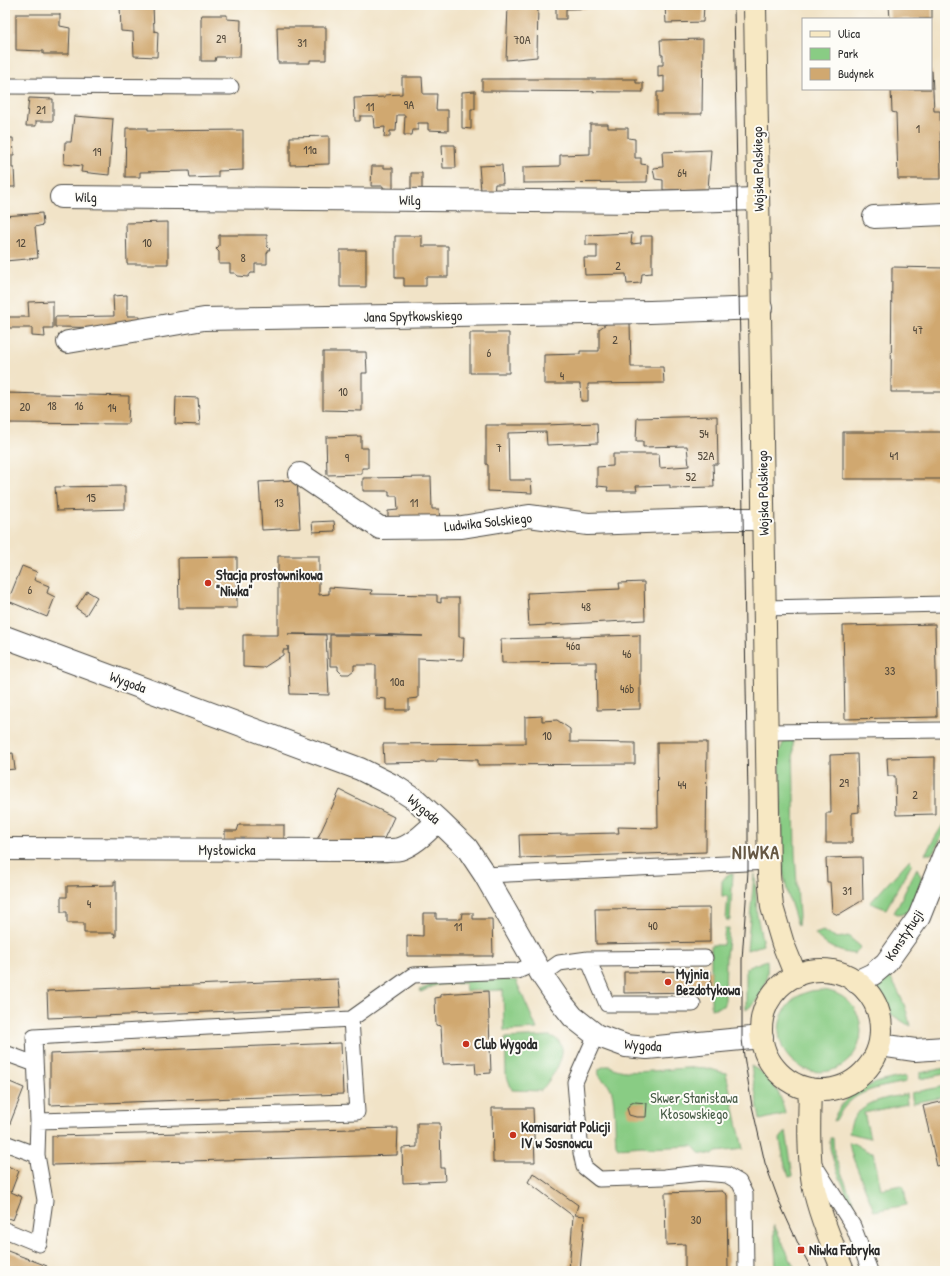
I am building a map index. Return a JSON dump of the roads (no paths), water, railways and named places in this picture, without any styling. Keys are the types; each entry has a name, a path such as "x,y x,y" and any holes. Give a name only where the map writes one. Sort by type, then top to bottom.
{"main road":[{"name":"Wojska Polskiego","path":"756,5 769,862 772,907 783,944 796,976"},
{"path":"816,971 837,973 856,982 869,994 878,1009 882,1027 880,1045 875,1058 867,1070 850,1083 831,1090 810,1089 795,1084 782,1076 771,1063 765,1051 762,1038 762,1022 766,1008 773,995 783,984 796,976 816,971"},
{"path":"810,1089 810,1157 813,1184 830,1240 843,1271"}],"street":[{"name":"Wilg","path":"61,197 647,202 758,199"},
{"path":"874,217 945,214"},
{"name":"Jana Spytkowskiego","path":"68,342 204,319 650,312 760,308"},
{"name":"Ludwika Solskiego","path":"300,474 380,528 462,527 529,516 588,524 763,519"},
{"name":"Wygoda","path":"5,636 360,769 396,787 416,800 466,848 485,875 539,969 557,997 573,1017 596,1035 626,1046 647,1048 762,1038"},
{"name":"Mysłowicka","path":"5,849 400,849 430,829 438,820"},
{"name":"Konstytucji","path":"856,982 873,974 886,963 919,917 945,852"},
{"path":"880,1045 915,1050 945,1048"}],"lane":[{"path":"5,86 231,87"},
{"path":"765,608 945,604"},
{"path":"767,732 945,730"},
{"path":"485,875 769,862"},
{"path":"5,1230 39,1244 45,1200 37,1155 38,1121 34,1037 351,1018 413,975 518,971 539,969 559,963 588,959 705,958"},
{"path":"588,959 607,1004 693,1004"},
{"path":"38,1121 357,1112 351,1018"},
{"path":"596,1035 575,1082 581,1153 584,1167 599,1179 664,1177 702,1173 727,1175 739,1182 745,1194 746,1271"},
{"path":"5,1053 35,1064"},
{"path":"5,1143 37,1155"},
{"path":"810,1157 853,1226 870,1271"}],"tram line":[{"path":"734,5 748,798 748,871 742,960 742,1039 752,1106 765,1163 780,1204 801,1250 813,1271"}],"place":[{"name":"Stacja prostownikowa \"Niwka\"","path":"208,583"},
{"name":"Myjnia Bezdotykowa","path":"668,982"},
{"name":"Club Wygoda","path":"466,1044"},
{"name":"Komisariat Policji IV w Sosnowcu","path":"513,1135"},
{"name":"Niwka Fabryka","path":"801,1250"}],"district":[{"name":"NIWKA","path":"756,853"}],"park label":[{"name":"Skwer Stanisława Kłosowskiego","path":"694,1106"}]}
